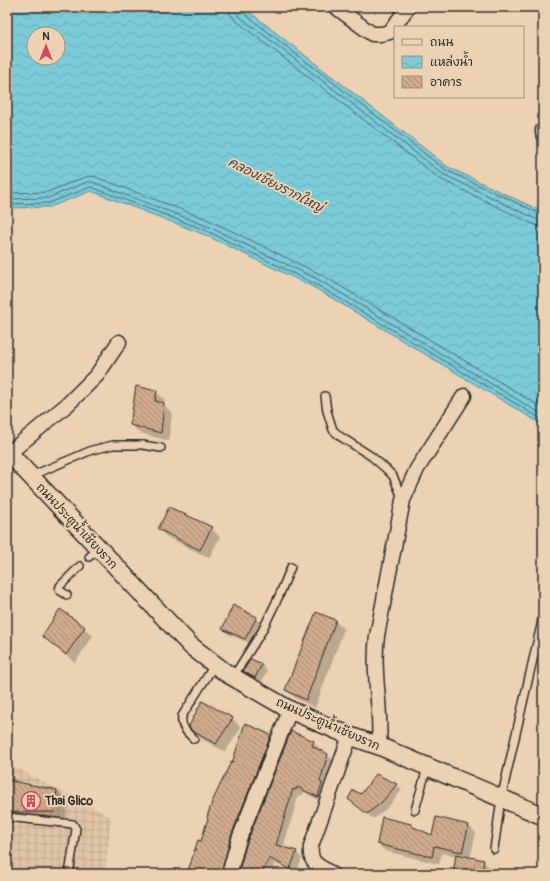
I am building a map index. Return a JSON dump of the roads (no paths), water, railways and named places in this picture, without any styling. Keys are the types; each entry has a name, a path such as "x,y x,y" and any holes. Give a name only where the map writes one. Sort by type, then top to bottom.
{"street":[{"path":"336,7 372,34 390,32 394,26"},
{"path":"394,26 408,7"},
{"path":"8,452 68,404 97,374 119,342"},
{"path":"379,746 379,710 375,671 375,650 403,500 417,469 464,396"},
{"name":"ถนนประตูน้ำเชียงราก","path":"8,452 94,553 191,646 233,677 290,710 543,816"},
{"path":"228,874 239,839 290,710"},
{"path":"332,874 312,860 310,857 311,846 350,736"}],"lane":[{"path":"325,396 326,411 333,430 340,437 371,456 393,476 403,500"},
{"path":"30,476 92,450 113,445 143,445 160,448"},
{"path":"67,595 59,590 60,586 80,566"},
{"path":"233,677 265,626 291,567"},
{"path":"494,849 501,799 543,616"},
{"path":"194,739 182,725 181,719 215,664"},
{"path":"415,810 428,768"},
{"path":"7,817 73,824 76,829 69,874"}],"water":[{"name":"คลองเชียงรากใหญ่","path":"7,7 243,7 448,167 543,212 543,425 315,288 203,234 91,191 50,207 7,208"}],"place":[{"name":"Thai Glico","path":"31,801"}]}
